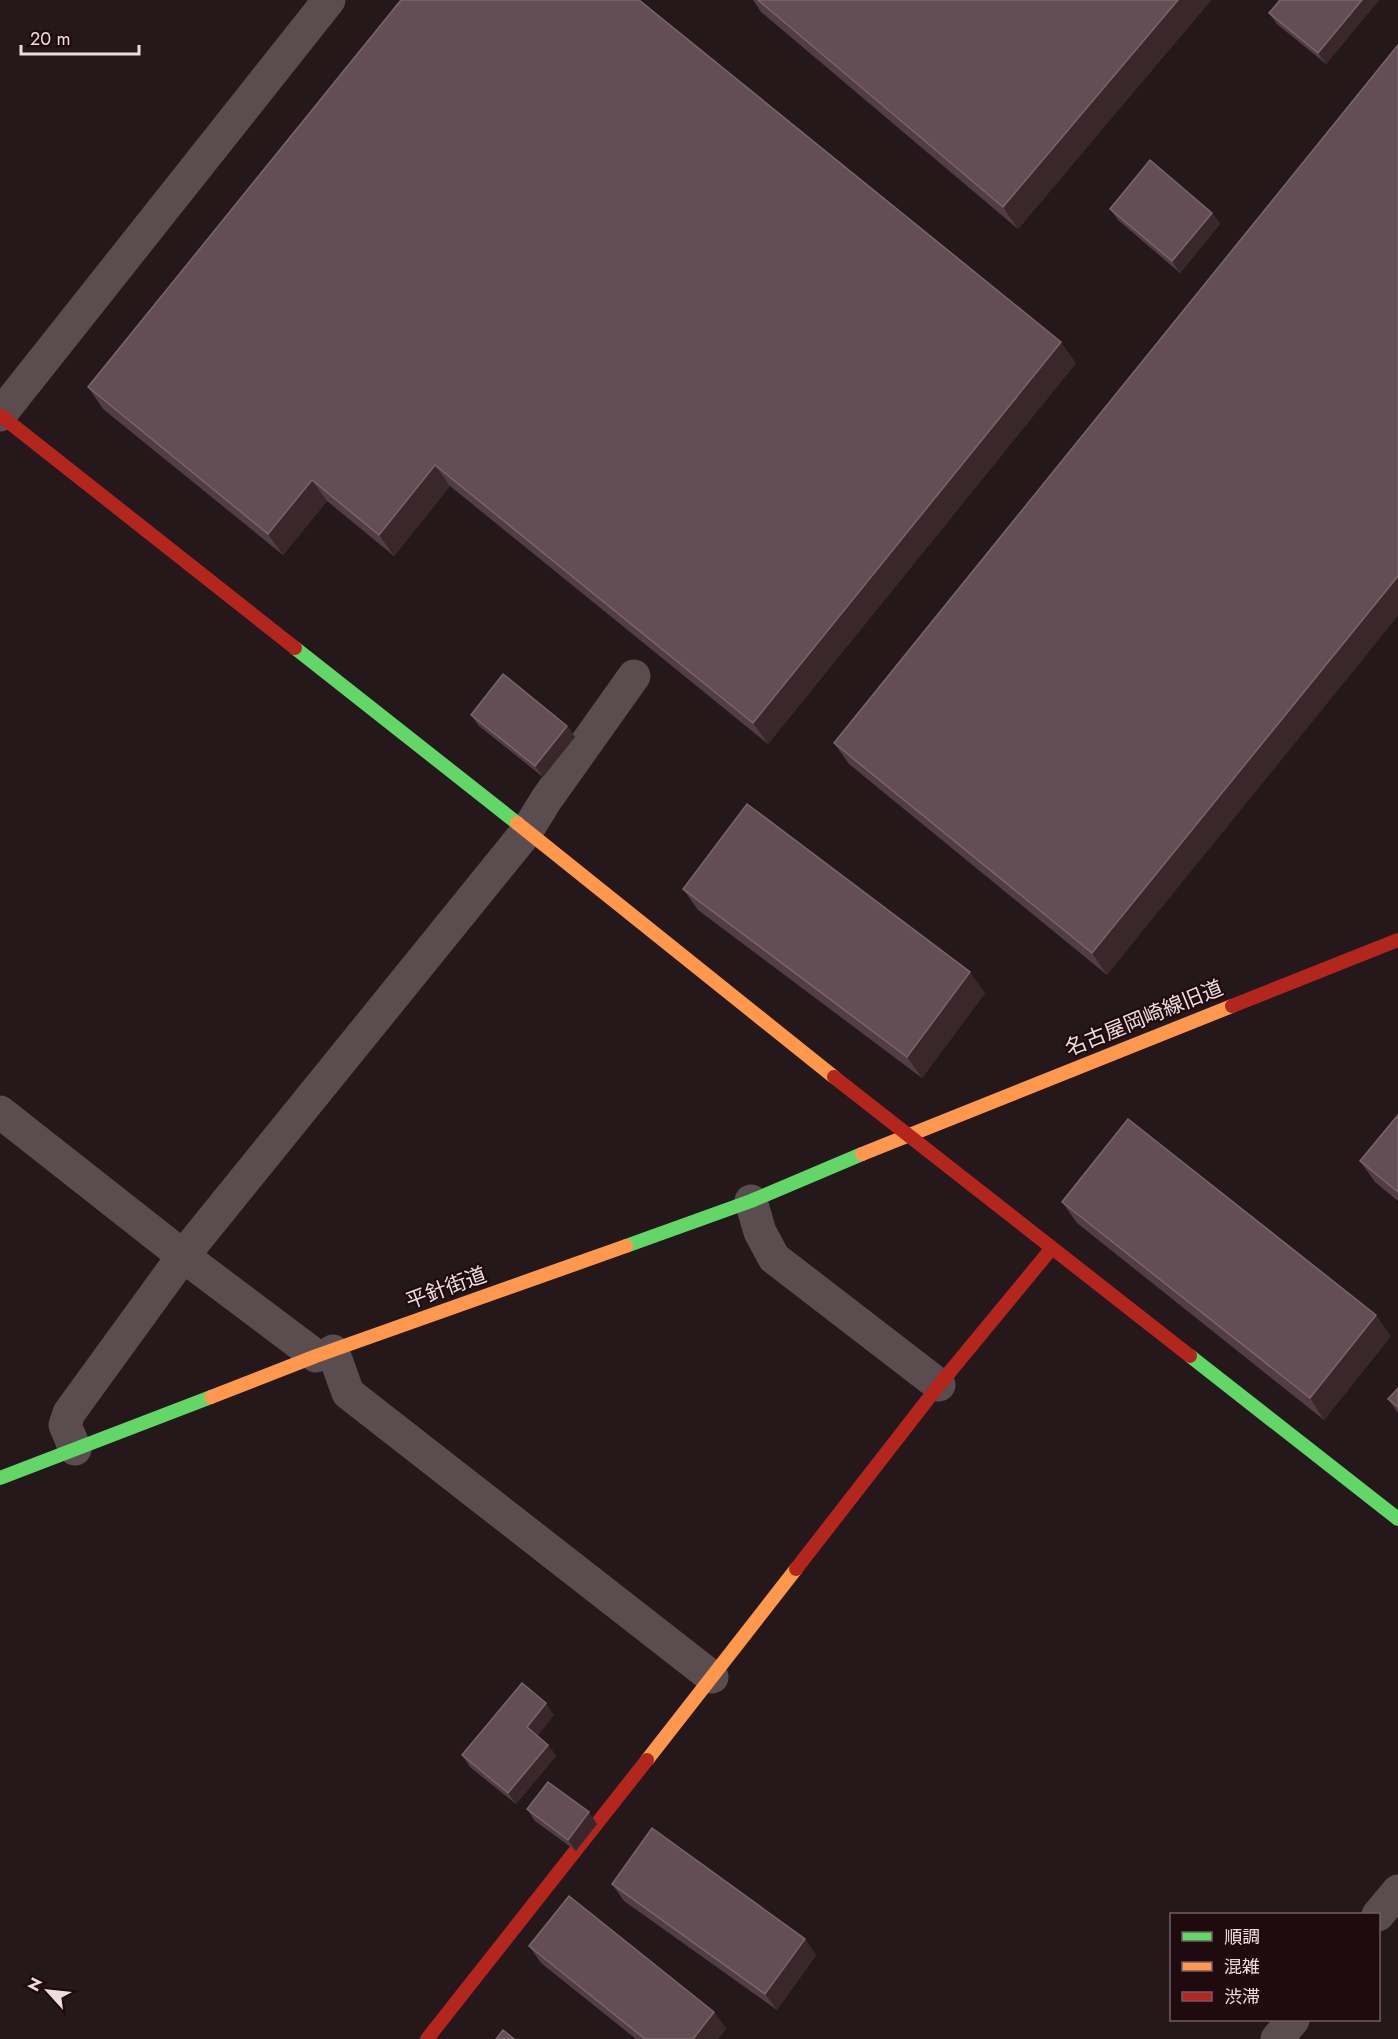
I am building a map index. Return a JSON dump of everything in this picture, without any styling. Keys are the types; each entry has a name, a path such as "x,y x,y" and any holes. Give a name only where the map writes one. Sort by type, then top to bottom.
{"street":[{"path":"328,0 0,415 527,831 906,1135 1398,1519"},
{"path":"75,1449 65,1425 69,1413 183,1256 527,831 546,800 634,676"},
{"name":"名古屋岡崎線旧道","path":"906,1135 1398,940"},
{"path":"0,1112 183,1256 325,1354 348,1393 712,1677"},
{"name":"平針街道","path":"0,1478 325,1354 751,1200 906,1135"},
{"path":"751,1200 760,1232 774,1258 939,1385"},
{"path":"426,2039 939,1385 1052,1248"},
{"path":"1380,1913 1398,1891"},
{"path":"1276,2039 1291,2021"}],"building":[{"path":"401,0 639,0 1061,342 753,723 435,465 379,535 312,480 268,534 88,387"},
{"path":"758,0 1178,0 1003,207"},
{"path":"1280,0 1362,0 1318,53 1269,13"},
{"path":"1398,45 1398,576 1092,953 834,743"},
{"path":"1150,160 1212,213 1172,261 1110,209"},
{"path":"503,674 567,726 535,766 471,715"},
{"path":"747,804 970,972 907,1057 683,889"},
{"path":"1398,1115 1398,1192 1360,1161"},
{"path":"1128,1119 1376,1315 1310,1398 1062,1202"},
{"path":"1398,1388 1398,1407 1388,1399"},
{"path":"522,1683 546,1703 527,1727 548,1745 508,1793 462,1755"},
{"path":"548,1782 589,1812 568,1840 527,1809"},
{"path":"652,1828 805,1939 765,1994 612,1884"},
{"path":"569,1896 714,2012 693,2039 645,2039 529,1946"},
{"path":"503,2030 514,2039 496,2039"}],"traffic: fast":[{"path":"295,648 517,823"},
{"path":"626,1246 751,1201 862,1154"},
{"path":"1190,1356 1398,1519"},
{"path":"0,1478 211,1397"}],"traffic: slow":[{"path":"517,823 834,1077"},
{"path":"862,1154 1232,1006"},
{"path":"211,1397 316,1356 626,1246"},
{"path":"647,1760 796,1569"}],"traffic: jam":[{"path":"0,415 295,648"},
{"path":"1232,1006 1398,940"},
{"path":"834,1077 1190,1356"},
{"path":"796,1569 939,1385 1052,1248"},
{"path":"427,2039 647,1760"}]}
